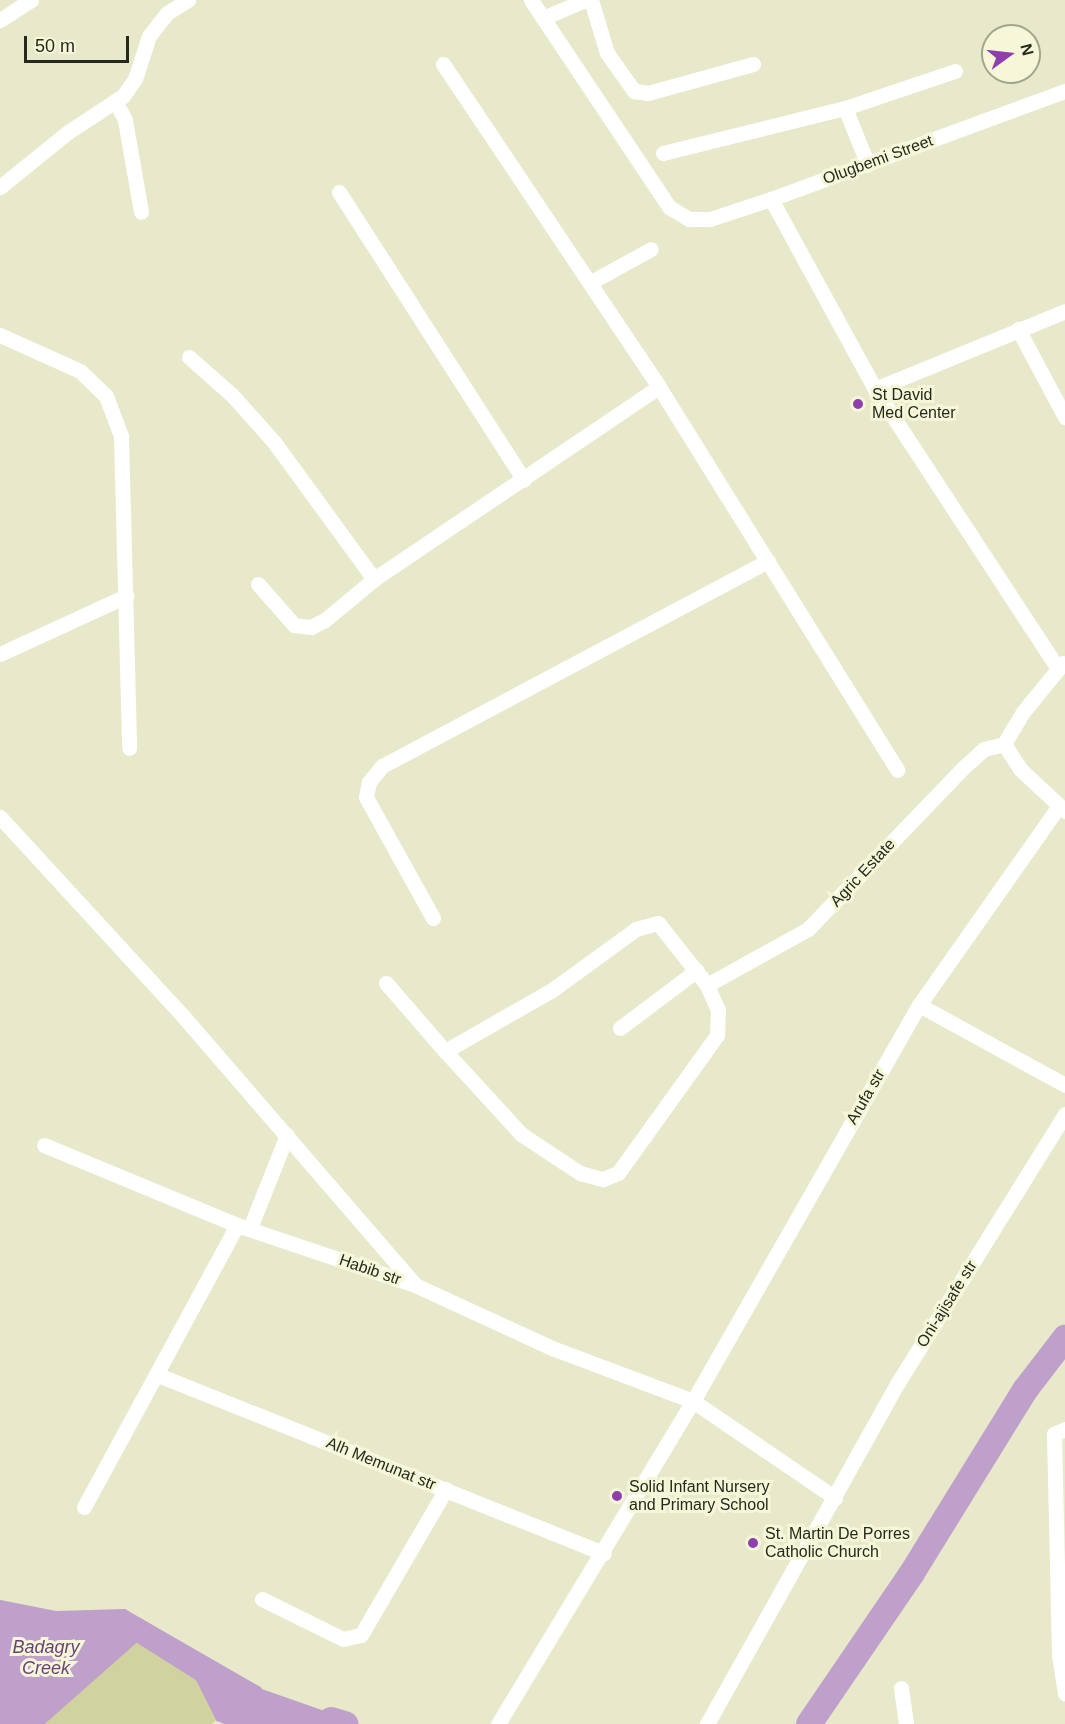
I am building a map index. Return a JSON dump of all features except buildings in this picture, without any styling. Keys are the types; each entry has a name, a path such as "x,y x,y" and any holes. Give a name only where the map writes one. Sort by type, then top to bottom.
{"street":[{"path":"0,20 31,0"},
{"path":"0,187 115,101 135,79 149,36 167,13 188,0"},
{"path":"531,0 543,18 585,0"},
{"path":"591,0 607,53 634,91 648,93 753,64"},
{"name":"Olugbemi Street","path":"543,18 669,207 689,219 710,219 771,199 1065,91"},
{"path":"443,64 591,282 659,387 897,770"},
{"path":"663,153 845,108 955,71"},
{"path":"115,101 125,120 141,212"},
{"path":"845,108 868,165"},
{"path":"339,192 524,480"},
{"path":"771,199 875,389 1062,665 1004,744 1020,769 1062,809"},
{"path":"591,282 651,249"},
{"path":"875,389 1065,311"},
{"path":"1018,329 1065,417"},
{"path":"0,335 80,371 106,396 121,436 129,748"},
{"path":"189,357 232,395 274,442 374,579"},
{"path":"258,584 294,625 310,627 374,579 659,387"},
{"path":"433,918 366,797 369,782 382,766 768,561"},
{"path":"0,654 126,596"},
{"name":"Agric Estate","path":"707,985 808,929 964,767 984,749 1004,744"},
{"name":"Arufa str","path":"693,1401 919,1005 1062,809"},
{"path":"0,817 287,1134 415,1285"},
{"path":"386,982 445,1051 521,1134 580,1173 603,1179 618,1173 717,1035 718,1010 707,985 697,970 658,923 636,929 552,990 445,1051"},
{"path":"620,1028 697,970"},
{"path":"919,1005 1065,1085"},
{"name":"Oni-ajisafe str","path":"706,1724 897,1384 1065,1114"},
{"path":"84,1507 243,1227 287,1134"},
{"name":"Habib str","path":"44,1145 243,1227 415,1285 552,1348 693,1401"},
{"name":"Alh Memunat str","path":"158,1375 604,1553"},
{"path":"498,1724 604,1553 693,1401 835,1498"},
{"path":"1065,1429 1054,1434 1059,1655 1065,1694"},
{"path":"262,1599 343,1639 361,1635 446,1489"},
{"path":"901,1688 906,1724"}],"green space":[{"path":"136,1639 198,1678 218,1718 212,1724 40,1724"}],"water":[{"name":"Badagry Creek","path":"0,1602 55,1613 124,1611 259,1688 339,1716 328,1724 231,1724 218,1718 198,1678 136,1639 40,1724 0,1724"}],"waterway":[{"path":"809,1724 912,1573 1025,1390 1065,1338"},
{"path":"0,1602 55,1613 124,1611 258,1688"},
{"path":"40,1724 136,1639 198,1678 218,1718 231,1724"},
{"path":"331,1720 345,1724"}],"place":[{"name":"St David Med Center","path":"858,404"},
{"name":"Solid Infant Nursery and Primary School","path":"617,1496"},
{"name":"St. Martin De Porres Catholic Church","path":"753,1543"}]}
